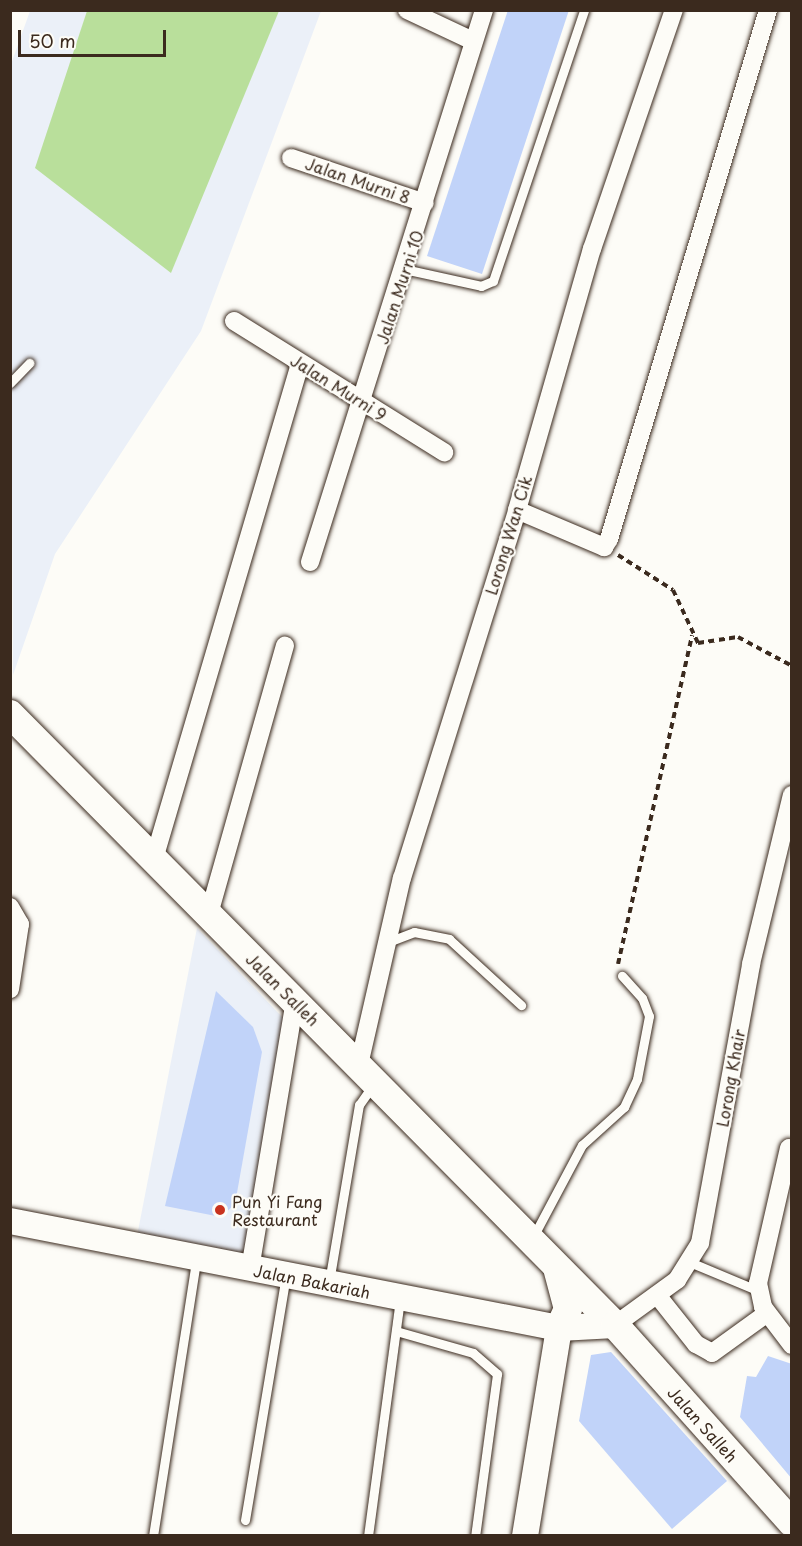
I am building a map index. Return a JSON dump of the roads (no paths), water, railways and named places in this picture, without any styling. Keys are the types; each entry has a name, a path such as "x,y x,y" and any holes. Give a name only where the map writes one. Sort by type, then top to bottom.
{"main road":[{"name":"Jalan Salleh","path":"11,714 556,1264 615,1325 785,1512"},
{"name":"Jalan Bakariah","path":"10,1221 196,1260 559,1328 615,1325"},
{"path":"525,1536 559,1328 568,1310 556,1264"}],"street":[{"path":"407,10 473,41"},
{"name":"Jalan Murni 10","path":"310,562 484,10"},
{"name":"Lorong Wan Cik","path":"368,1074 388,942 402,878 517,510 588,260 674,10"},
{"path":"517,510 604,547 768,10"},
{"name":"Jalan Murni 8","path":"291,158 425,203"},
{"name":"Jalan Murni 9","path":"234,321 444,452"},
{"path":"154,859 300,364"},
{"path":"209,914 285,646"},
{"name":"Lorong Khair","path":"615,1325 657,1295 692,1263 700,1243 750,964 792,795"},
{"path":"10,907 20,924 10,989"},
{"path":"250,1269 295,1001"},
{"path":"789,1148 762,1259 759,1291 766,1314 792,1345"},
{"path":"657,1295 696,1344 712,1353 766,1314"}],"lane":[{"path":"404,269 481,286 493,281 584,10"},
{"path":"10,383 29,363"},
{"path":"388,942 414,932 449,939 521,1005"},
{"path":"531,1239 582,1145 624,1107 634,1086 649,1016 642,998 622,976"},
{"path":"329,1284 359,1105 368,1074"},
{"path":"153,1536 196,1260"},
{"path":"692,1263 759,1291"},
{"path":"245,1520 286,1276"},
{"path":"368,1536 400,1298"},
{"path":"396,1331 473,1353 497,1374 475,1536"}],"place":[{"name":"Pun Yi Fang Restaurant","path":"220,1210"}]}
